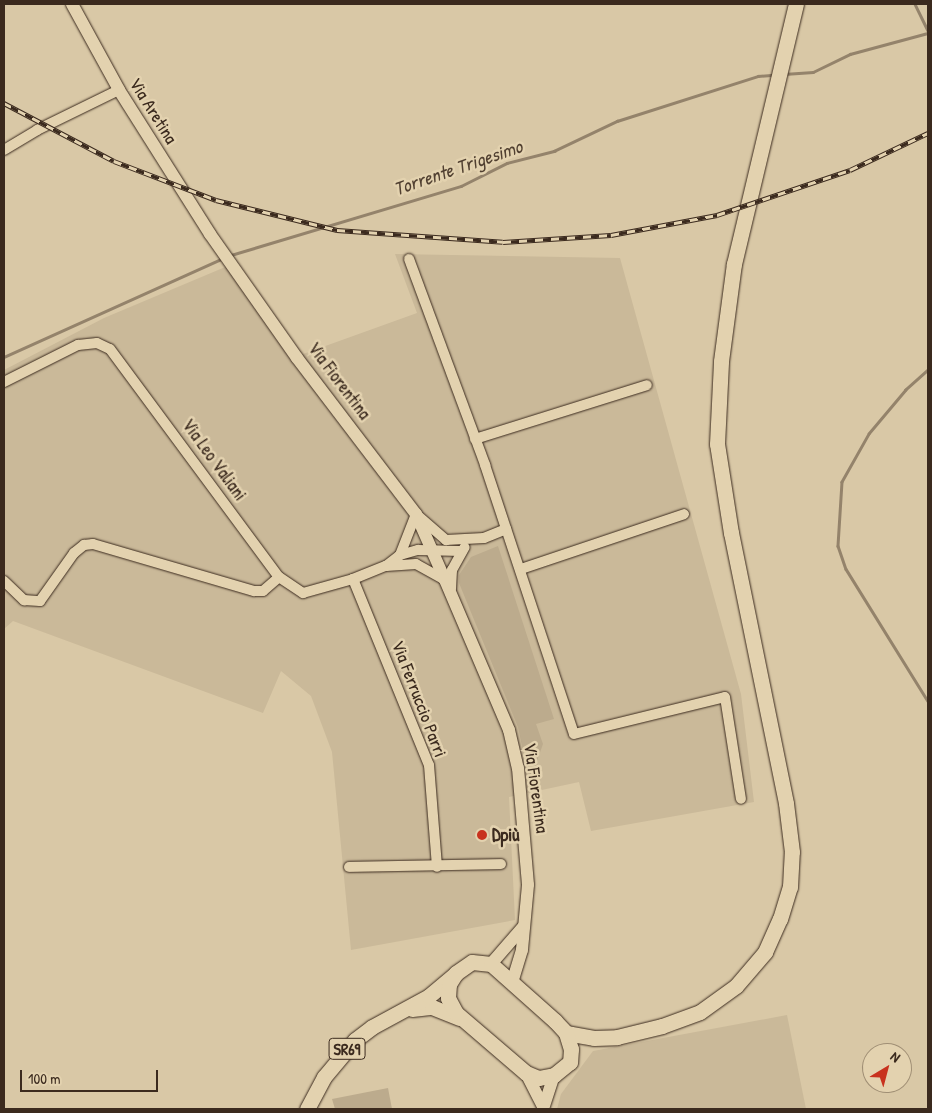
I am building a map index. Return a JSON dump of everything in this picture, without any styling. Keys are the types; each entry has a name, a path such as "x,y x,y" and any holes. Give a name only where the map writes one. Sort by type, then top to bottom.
{"main road":[{"path":"566,1033 594,1038 617,1037 662,1026 700,1012 736,986 765,952 780,919 790,887 792,852 786,803 731,532 717,444 721,361 734,264 765,127 796,4"},
{"path":"472,962 491,964 566,1033 571,1050 570,1062 554,1075 538,1078 526,1073 456,1014 448,998 449,984 456,973 472,962"},
{"name":"SR69","path":"308,1109 324,1077 355,1040 372,1027 408,1009 456,973"},
{"name":"SR69","path":"408,1009 432,1007 463,1020"},
{"path":"571,1050 594,1038"}],"street":[{"name":"Via Aretina","path":"72,4 119,90 210,234"},
{"path":"4,150 36,130 119,90"},
{"name":"Via Fiorentina","path":"210,234 416,514 509,730 518,768 528,885 522,950 512,982"},
{"path":"408,259 521,568 574,734 725,697 741,800"},
{"name":"Via Leo Valiani","path":"4,382 78,345 97,343 110,349 119,358 279,577 302,593 386,566 400,555 418,550 433,552 462,551"},
{"path":"475,439 648,385"},
{"path":"400,555 416,514 446,540 471,540 506,529"},
{"path":"521,568 684,514"},
{"path":"386,566 416,564 446,540"},
{"path":"451,592 452,570 462,551 471,540"},
{"path":"4,581 24,600 40,601 74,553 84,545 93,544 254,591 263,591 279,577"},
{"path":"416,564 445,580"},
{"name":"Via Ferruccio Parri","path":"353,578 429,765 437,867"},
{"path":"349,868 501,864"},
{"path":"491,964 525,924"},
{"path":"526,1073 543,1108"},
{"path":"543,1108 554,1075"}],"shaded area":[{"path":"395,254 620,258 741,694 754,802 591,831 579,782 509,797 515,920 351,950 332,752 311,696 281,671 263,713 13,621 4,629 4,370 104,318 230,265 292,358 417,313"},
{"path":"498,546 554,719 536,724 543,744 537,761 539,774 528,774 518,727 459,583 459,575 471,557"},
{"path":"787,1015 806,1109 557,1109 561,1094 593,1051"},
{"path":"388,1088 392,1109 335,1109 332,1099"}],"waterway":[{"path":"915,4 928,31"},
{"name":"Torrente Trigesimo","path":"784,74 813,72 850,54 928,33"},
{"name":"Torrente Trigesimo","path":"231,255 461,186 507,163 554,151 617,121 758,76 774,75"},
{"name":"Torrente Trigesimo","path":"4,357 221,259"},
{"path":"928,370 906,390 869,434 842,482 838,546 846,569 928,701"}],"railway":[{"path":"4,103 114,161 216,200 337,230 503,242 611,235 717,215 850,170 928,133"}],"place":[{"name":"Dpiù","path":"482,835"}]}
